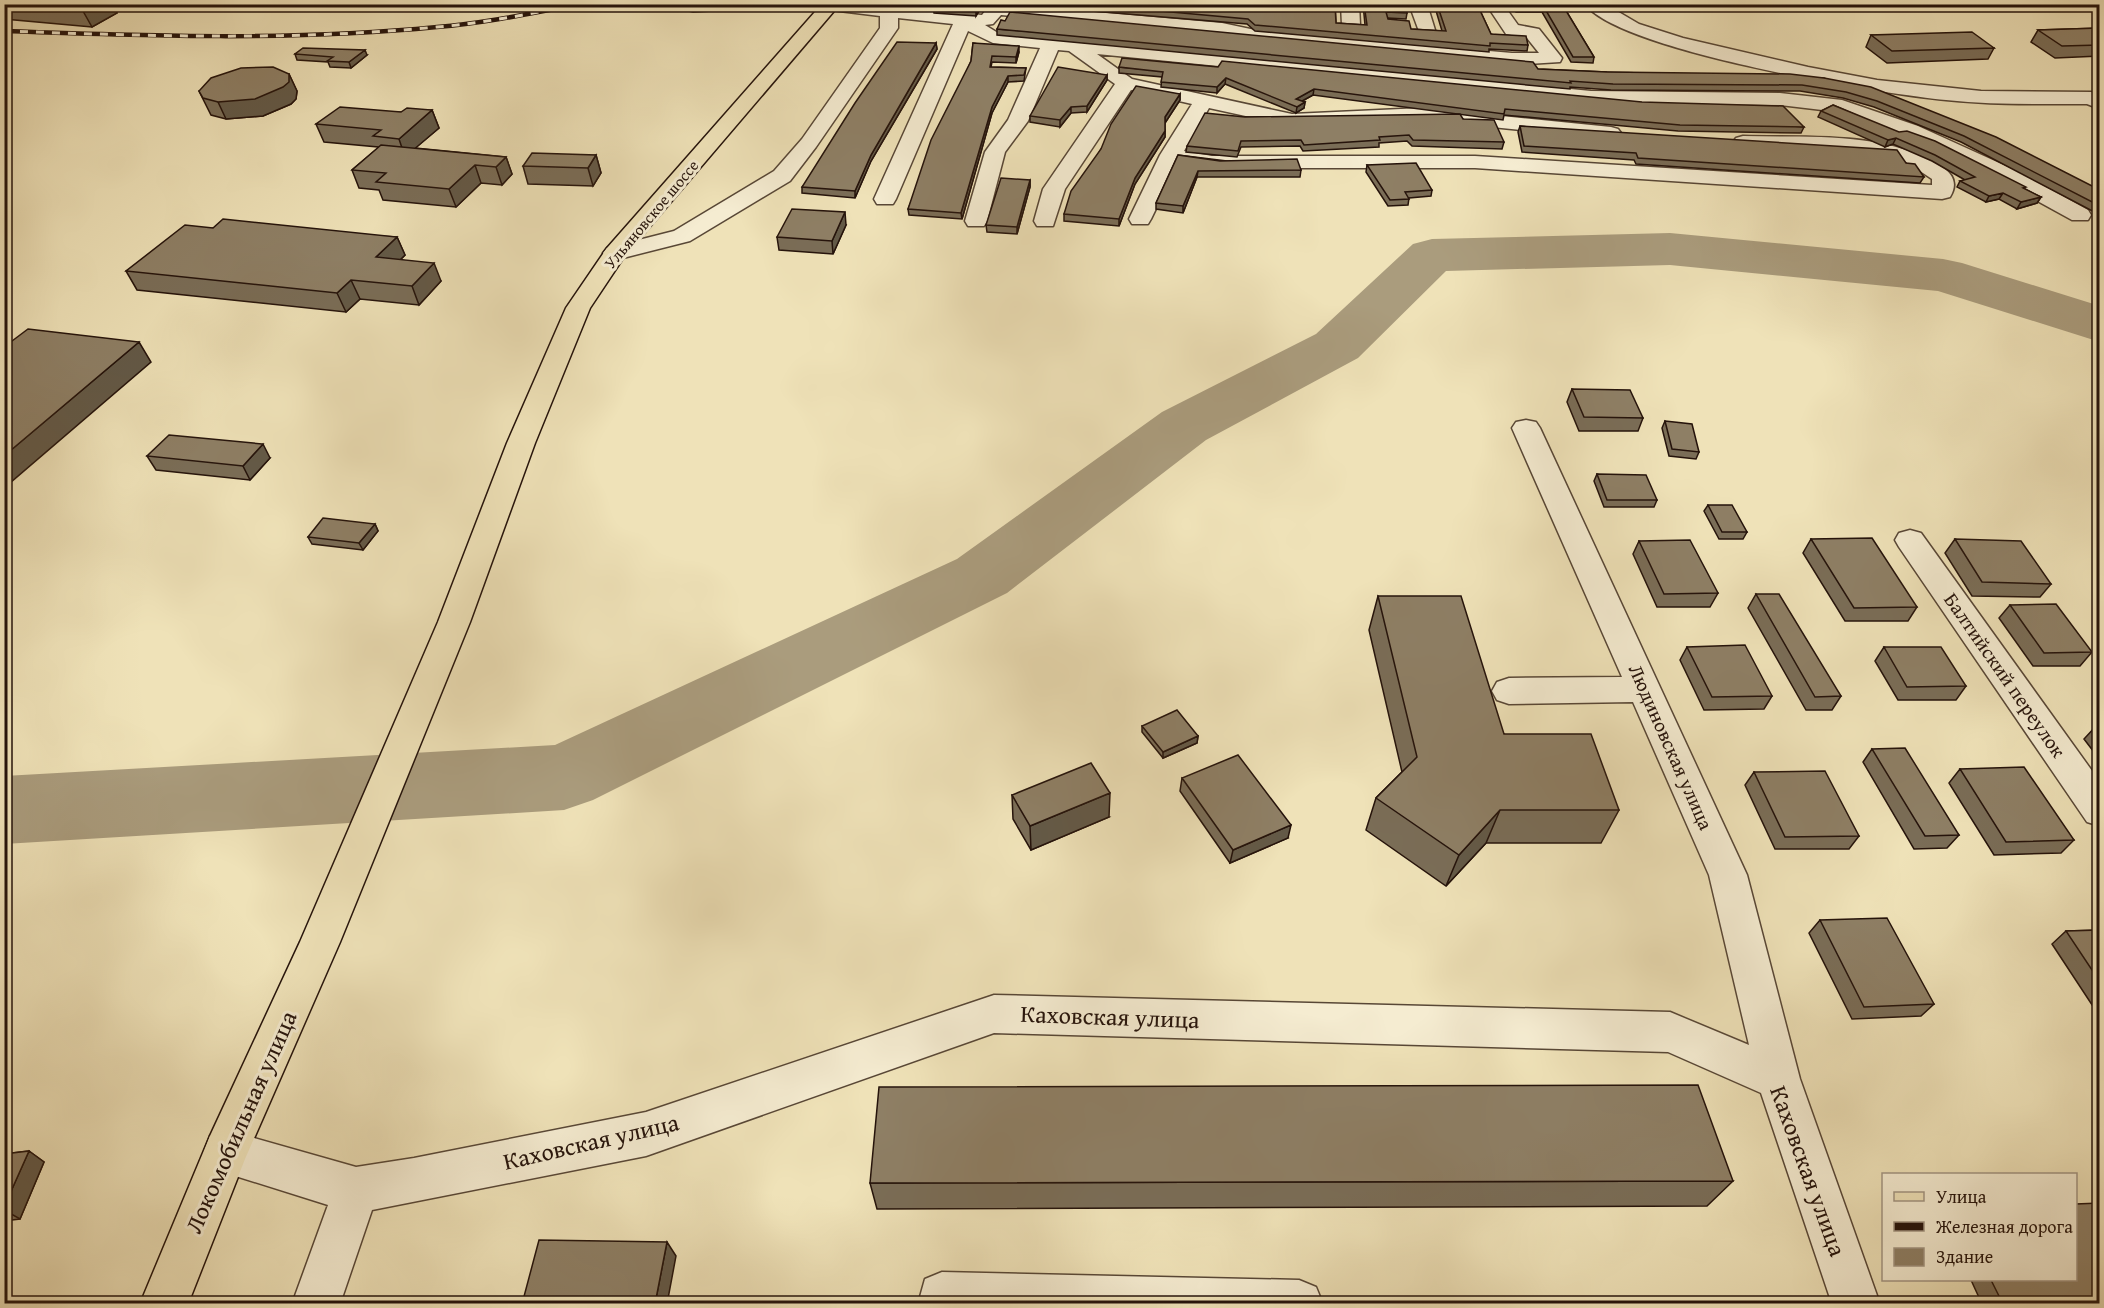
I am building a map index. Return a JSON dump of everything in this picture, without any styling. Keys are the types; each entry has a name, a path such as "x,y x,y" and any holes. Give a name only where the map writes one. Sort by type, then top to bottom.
{"main road":[{"name":"Ульяновское шоссе","path":"320,942 454,622 521,443 578,308 615,253 832,5"},
{"name":"Локомобильная улица","path":"164,1304 226,1152 320,942"}],"street":[{"path":"1350,4 1351,25"},
{"path":"1418,4 1426,30"},
{"path":"832,5 964,20 987,20 997,7 1222,28 1260,36 1512,59 1553,58 1533,33 1512,30 1494,4"},
{"path":"1593,4 1609,18 1659,37 1759,62 1861,82 1979,97 2091,98 2100,103"},
{"path":"615,253 682,236 782,176 808,144 889,28 888,10"},
{"path":"964,20 993,38 1591,97 1780,99 1842,106 1911,130 2011,177 2080,215"},
{"path":"885,199 964,20"},
{"path":"975,220 995,152 1018,121 1051,44"},
{"path":"1074,46 1126,83 1292,120 1423,114 1632,135"},
{"path":"1045,221 1054,189 1126,83"},
{"path":"1140,219 1171,154 1204,100"},
{"path":"1171,154 1212,162 1475,162 1942,192 1943,177 1915,159 1869,147 1722,141"},
{"name":"Людиновская улица","path":"1526,428 1728,875 1778,1079"},
{"name":"Балтийский переулок","path":"1910,540 2100,811"},
{"path":"1509,691 1645,689"},
{"name":"Каховская улица","path":"226,1152 356,1190 414,1181 646,1134 994,1014 1670,1032 1778,1079 1856,1304"},
{"path":"316,1304 356,1190"},
{"path":"942,1304 942,1296 1299,1304"}],"building":[{"path":"15,4 95,4 83,11"},
{"path":"935,4 980,4 976,10 933,7"},
{"path":"1083,4 1224,4 1256,7 1256,4 1282,4 1282,6 1311,8 1311,4 1335,4 1336,23 1367,25 1364,4 1404,4 1407,13 1386,12 1388,19 1409,21 1411,29 1446,31 1437,4 1477,4 1491,34 1526,36 1528,45 1490,43 1490,46 1255,25 1248,19"},
{"path":"1517,4 1562,4 1594,57 1573,57 1544,7 1518,7"},
{"path":"1010,12 1533,62 1538,69 1790,74 1824,78 1871,87 1996,137 2100,190 2100,206 1964,136 1877,101 1846,92 1802,85 1613,84 1570,81 1571,83 997,29 1001,20 1005,21"},
{"path":"2100,28 2100,45 2062,46 2038,30"},
{"path":"1972,32 1994,48 1892,51 1871,35"},
{"path":"897,42 936,43 871,155 855,191 802,187 855,103"},
{"path":"973,43 1019,46 1016,57 992,56 990,67 1026,68 1024,75 1008,76 992,107 961,213 908,209 931,140 971,61"},
{"path":"303,48 365,50 349,62 327,61 333,57 295,54"},
{"path":"1122,58 1218,67 1222,61 1642,102 1783,106 1804,127 1680,125 1505,109 1504,114 1314,89 1296,99 1305,102 1297,107 1226,78 1217,87 1161,82 1163,72 1119,67"},
{"path":"273,67 289,74 289,82 255,99 218,102 203,98 199,91 211,78 241,68"},
{"path":"1058,67 1107,75 1087,106 1071,107 1060,120 1030,116"},
{"path":"1136,86 1180,94 1165,117 1165,131 1135,178 1119,219 1064,214 1071,191 1101,149 1111,124"},
{"path":"1833,105 1899,132 1907,131 1935,141 2026,187 2023,188 2041,197 2021,202 2003,193 1989,196 1960,181 1975,177 1935,155 1896,138 1888,140 1821,111"},
{"path":"340,107 401,112 407,108 432,110 399,139 373,136 381,130 316,124"},
{"path":"1205,113 1245,117 1460,114 1463,119 1494,120 1504,142 1413,140 1409,135 1379,137 1380,140 1304,145 1301,140 1241,141 1238,151 1187,146"},
{"path":"1520,126 1897,150 1906,163 1915,164 1924,177 1638,158 1636,153 1524,146"},
{"path":"381,145 506,157 496,167 475,165 449,189 376,182 386,173 352,170"},
{"path":"532,153 596,155 588,168 523,166"},
{"path":"1178,155 1220,161 1297,159 1301,170 1198,171 1183,206 1156,203"},
{"path":"1416,163 1432,190 1405,192 1409,199 1390,200 1367,165"},
{"path":"1001,178 1030,180 1017,227 986,225"},
{"path":"792,209 845,212 832,241 777,237"},
{"path":"223,219 397,237 376,257 434,263 412,286 351,280 337,293 126,271 185,225 213,228"},
{"path":"28,329 139,342 4,456 4,347"},
{"path":"1572,389 1630,390 1643,418 1584,417"},
{"path":"1665,421 1692,424 1699,452 1672,449"},
{"path":"169,435 263,444 243,466 147,456"},
{"path":"1597,474 1646,475 1657,500 1607,500"},
{"path":"1708,505 1732,505 1747,532 1722,532"},
{"path":"323,518 375,524 359,543 308,537"},
{"path":"1872,538 1917,607 1854,608 1811,539"},
{"path":"1955,539 2021,541 2051,584 1982,582"},
{"path":"1690,540 1718,593 1664,594 1639,541"},
{"path":"1756,594 1779,594 1841,696 1815,697"},
{"path":"1378,596 1461,596 1504,734 1591,734 1619,810 1500,810 1459,855 1376,798 1417,757"},
{"path":"2056,604 2092,652 2044,653 2010,605"},
{"path":"1745,645 1772,696 1712,697 1687,647"},
{"path":"1884,647 1941,647 1966,686 1907,687"},
{"path":"1177,710 1198,736 1163,752 1142,726"},
{"path":"1905,748 1959,835 1925,836 1872,749"},
{"path":"1238,755 1291,825 1233,850 1182,778"},
{"path":"1091,763 1110,793 1030,826 1012,795"},
{"path":"2024,767 2074,840 2006,842 1960,769"},
{"path":"1825,771 1859,836 1785,837 1754,772"},
{"path":"1887,918 1934,1004 1864,1007 1820,920"},
{"path":"2100,930 2100,982 2066,931"},
{"path":"1698,1085 1733,1181 870,1183 879,1087"},
{"path":"29,1151 4,1207 4,1154"},
{"path":"2100,1203 2100,1302 2003,1304 1992,1281 2077,1281 2077,1204"},
{"path":"539,1240 667,1242 655,1304 522,1304"}],"waterway":[{"path":"4,810 564,777 982,576 1184,426 1337,346 1432,255 1670,249 1943,275 2100,325"}],"railway":[{"path":"4,31 166,36 329,34 455,25 581,4"}]}
